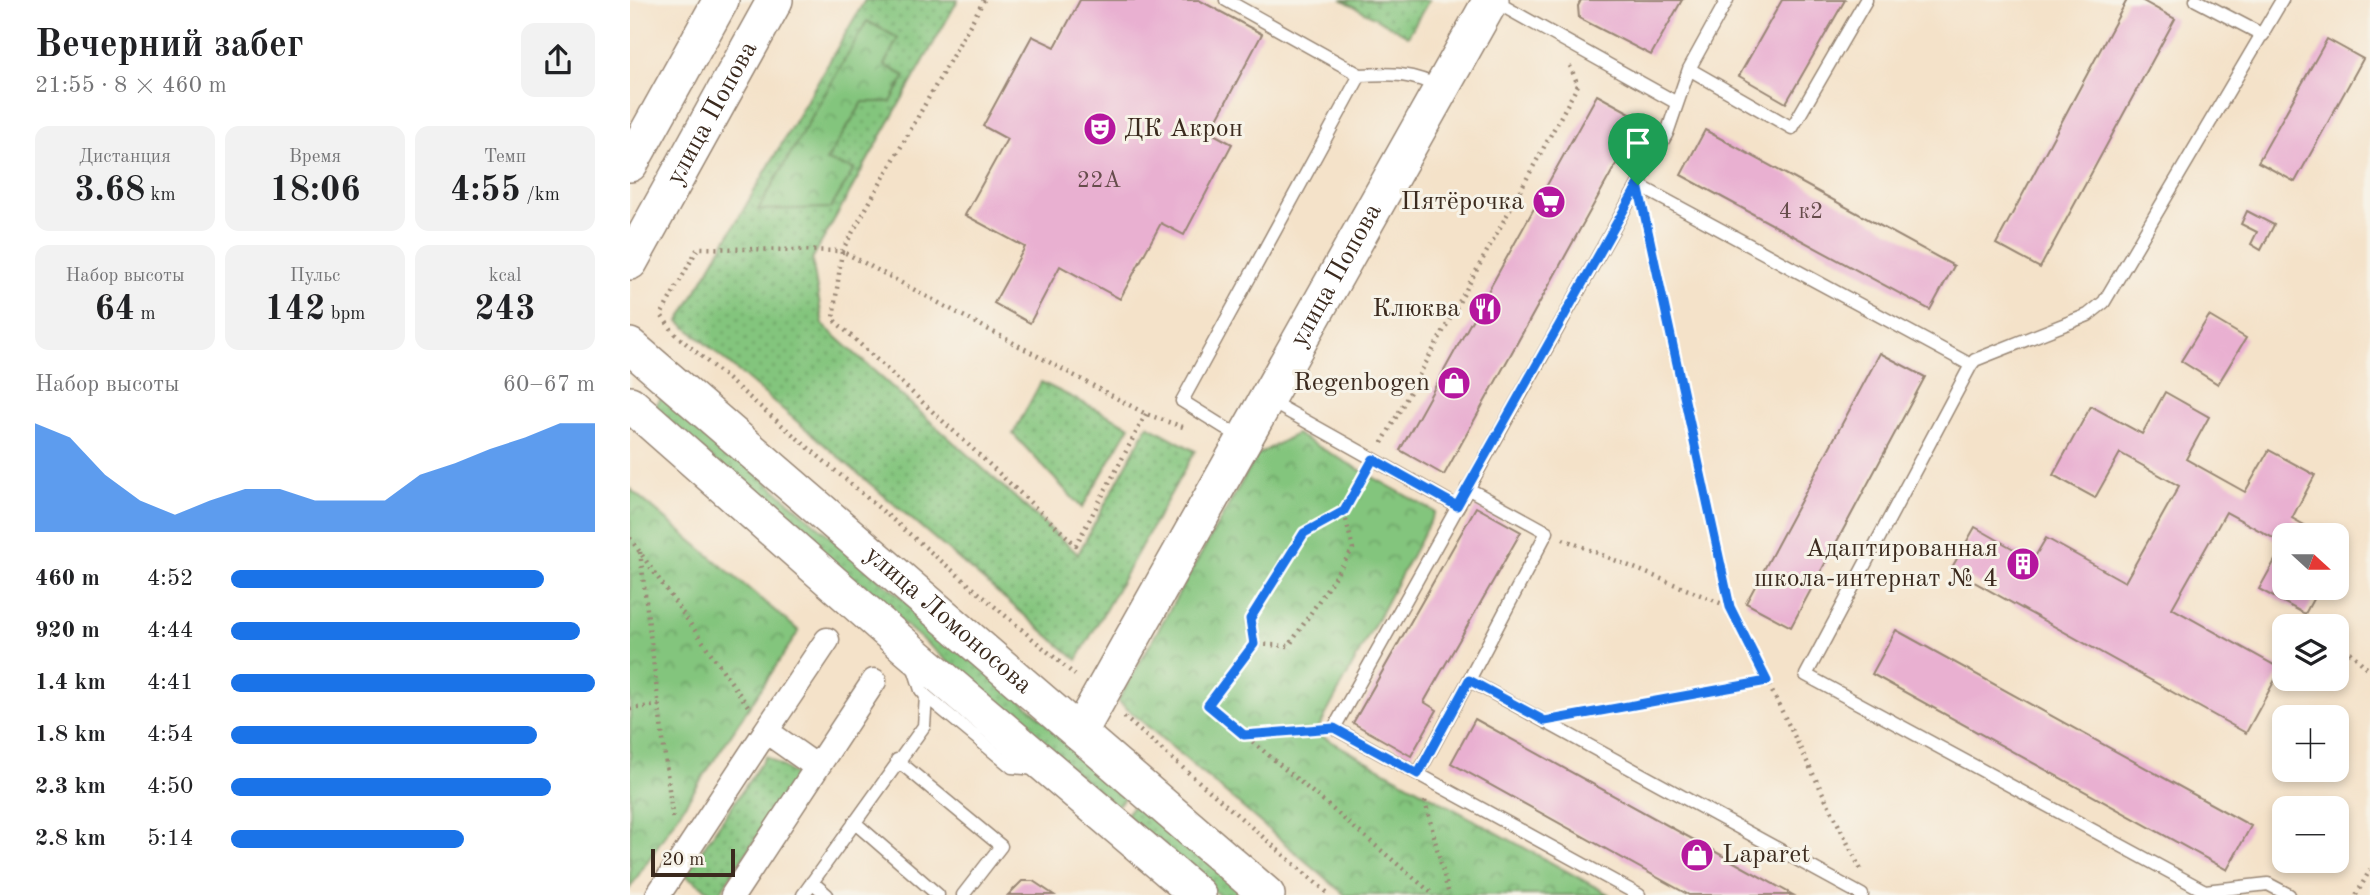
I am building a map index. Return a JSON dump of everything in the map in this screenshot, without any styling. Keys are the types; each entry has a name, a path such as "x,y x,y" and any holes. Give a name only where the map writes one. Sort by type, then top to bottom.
{"main road":[{"name":"улица Попова","path":"630,164 721,0"},
{"name":"улица Попова","path":"630,262 775,0"},
{"name":"улица Попова","path":"1079,733 1492,0"},
{"name":"улица Ломоносова","path":"630,346 1267,895"},
{"name":"улица Ломоносова","path":"630,404 907,648 1198,895"}],"street":[{"path":"658,895 827,640"},
{"path":"733,895 874,681"},
{"path":"766,731 817,767"}],"lane":[{"path":"1226,0 1360,75 1398,72 1424,79 1441,88"},
{"path":"1492,0 1677,103"},
{"path":"1639,895 1334,728 1667,133 1689,69 1727,0"},
{"path":"1689,69 1792,128 1866,0"},
{"path":"2196,0 2263,35"},
{"path":"2282,0 2104,302 2088,315 1984,356 1970,365 1806,675 2205,891 2268,884 2289,895"},
{"path":"1243,439 1182,401 1360,75"},
{"path":"1638,185 1970,365"},
{"path":"1266,399 1457,506"},
{"path":"1418,774 1547,532 1467,488"},
{"path":"907,648 921,690 926,696 1012,767 1052,769"},
{"path":"1469,680 1864,889"},
{"path":"803,895 897,760 924,726 926,696"},
{"path":"897,760 1001,846 963,895"},
{"path":"854,822 938,895"},
{"path":"812,882 827,895"}],"path":[{"path":"984,0 842,251 833,319 1076,545 1146,414"},
{"path":"1434,895 1208,705 1254,644 1250,619 1304,533 1344,511 1578,85 1556,36"},
{"path":"1638,185 1730,607 1864,889"},
{"path":"1078,678 676,334 661,315 698,248 842,251 1146,414 1194,431"},
{"path":"1254,644 1289,646 1353,549 1344,511"},
{"path":"1547,532 1730,607"},
{"path":"630,538 766,731"},
{"path":"640,552 678,864"},
{"path":"2350,652 2370,671"},
{"path":"1545,721 1767,681"},
{"path":"630,709 659,705"},
{"path":"1119,713 1330,895"},
{"path":"1244,735 1334,728"},
{"path":"1418,774 1449,895"},
{"path":"2356,895 2370,870"}],"green space":[{"path":"865,0 958,0 812,259 823,325 1078,554 1148,425 1195,451 1077,660 679,321"},
{"path":"1343,0 1429,0 1408,36"},
{"path":"867,21 898,38 884,65 905,76 891,102 863,102 826,161 854,169 831,208 758,210"},
{"path":"1041,382 1130,426 1082,508 1013,434"},
{"path":"664,394 1129,793 1116,807 654,408"},
{"path":"1296,434 1435,512 1316,733 1610,895 1345,895 1118,701 1257,455"},
{"path":"630,489 799,631 630,888"},
{"path":"766,756 797,776 718,895 715,895 685,875"},
{"path":"1138,800 1248,895 1219,895 1125,815"}],"building":[{"path":"1080,0 1199,0 1262,34 1210,132 1232,144 1184,235 1161,223 1120,299 1060,266 1030,323 994,303 1025,247 965,215 1007,139 983,126 1032,36 1055,47"},
{"path":"1581,0 1682,0 1651,55 1579,18 1578,6"},
{"path":"1782,0 1845,0 1786,103 1739,76"},
{"path":"2127,0 2141,0 2175,19 2040,268 1996,244"},
{"path":"2327,39 2363,59 2295,182 2258,162"},
{"path":"1597,95 1641,119 1444,475 1400,450"},
{"path":"1705,130 1954,266 1930,310 1681,175"},
{"path":"2247,211 2274,225 2261,250 2251,244 2257,232 2241,224"},
{"path":"2209,316 2246,338 2218,384 2181,361"},
{"path":"1880,353 1925,377 1791,627 1746,603"},
{"name":"Адаптированная школа-интернат № 4","path":"2165,392 2209,417 2186,459 2245,492 2269,450 2315,475 2292,518 2301,523 2272,523 2272,537 2226,512 2172,608 2272,664 2272,685 2246,733 1951,569 1975,527 2033,560 2046,538 2125,582 2179,486 2120,453 2095,498 2053,475 2091,406 2142,434"},
{"path":"1476,507 1521,532 1424,702 1437,710 1411,756 1353,723"},
{"path":"2272,566 2272,596 2259,589"},
{"path":"2279,600 2313,600 2305,614"},
{"path":"1896,630 2251,826 2227,870 1872,674"},
{"path":"1475,719 1793,895 1689,895 1451,763"},
{"path":"1022,881 1033,881 1054,895 1008,895"}],"place":[{"name":"ДК Акрон","path":"1100,129"},
{"name":"Пятёрочка","path":"1549,202"},
{"name":"Клюква","path":"1485,309"},
{"name":"Regenbogen","path":"1454,383"},
{"name":"Адаптированная школа-интернат № 4","path":"2023,564"},
{"name":"Laparet","path":"1697,855"}],"route":[{"path":"1638,185 1730,607 1767,681 1545,721 1469,680 1418,774 1334,728 1244,735 1208,705 1254,644 1250,619 1304,533 1344,511 1373,459 1457,506 1638,185"}]}
